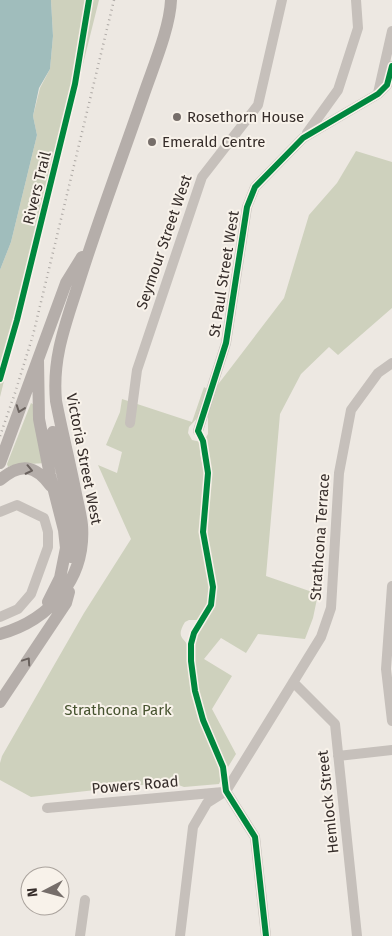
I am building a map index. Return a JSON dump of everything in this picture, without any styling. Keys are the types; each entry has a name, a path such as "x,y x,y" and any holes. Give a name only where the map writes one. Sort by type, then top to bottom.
{"main road":[{"path":"171,6 177,0"},
{"name":"Victoria Street West","path":"0,702 66,602 76,570 82,545 82,524 56,401 54,383 56,361 93,238 116,176 171,6"},
{"name":"Victoria Street West","path":"0,463 66,283 93,238"},
{"path":"48,602 64,580 70,564 73,547 72,527 48,407 47,383 49,364 52,342 86,251"},
{"path":"38,360 39,419 64,530 66,548 60,578 41,614"},
{"path":"0,480 14,470 31,468 41,474 54,490"},
{"name":"Victoria Street West","path":"6,632 27,625 58,599 76,570"}],"street":[{"name":"Seymour Street West","path":"130,423 137,370 202,177 258,105 282,0"},
{"path":"303,138 338,90 358,28 356,0"},
{"path":"378,94 392,31"},
{"name":"St Paul Street West","path":"198,431 226,343 247,207 255,187 303,138 378,94 387,84 392,66"},
{"name":"Strathcona Terrace","path":"226,791 321,636 331,608 338,473 351,410 378,373 392,363"},
{"path":"0,512 17,505 44,518 48,532 48,547 31,594 18,609 0,617"},
{"path":"392,586 386,669 392,721"},
{"name":"Hemlock Street","path":"293,682 335,724 357,936"},
{"path":"338,756 392,750"},
{"path":"180,936 193,827 207,803 226,791 255,836 266,936"},
{"name":"Powers Road","path":"47,808 226,791"},
{"path":"80,936 85,900"}],"green space":[{"path":"51,0 99,0 0,397 0,270 11,242 37,135 33,116 40,88 50,69 53,36"},
{"name":"Strathcona Park","path":"356,151 392,162 392,308 338,355 329,347 301,374 280,414 266,576 318,594 313,618 305,639 258,634 246,653 221,638 204,659 232,676 212,709 236,754 228,767 203,713 194,662 196,636 216,597 207,540 211,474 205,439 208,434 208,411 213,391 284,298 309,215 337,183"},
{"name":"Strathcona Park","path":"204,387 207,389 198,417 189,427 188,433 192,440 201,442 200,454 205,476 202,539 211,590 209,601 203,613 197,620 185,622 181,635 189,650 193,688 198,711 222,777 219,784 184,787 170,782 31,797 0,780 2,756 84,613 131,539 98,465 117,473 122,452 106,445 120,412 122,399 192,422"},
{"path":"31,403 34,405 44,463 8,467 7,464"}],"shaded area":[{"path":"87,0 91,0 78,79 65,133 61,132 71,94"}],"water":[{"path":"0,0 51,0 53,36 50,69 39,88 33,116 37,135 11,242 0,270"}],"railway":[{"path":"0,436 33,335 114,0"}],"cycle path":[{"name":"Rivers Trail","path":"0,379 17,320 75,84 89,0"},
{"path":"266,936 255,837 226,791 223,767 203,720 195,691 191,644 194,633 211,605 213,587 203,532 208,473 203,441 198,431 226,343 247,207 255,187 303,138 378,94 387,85 392,66"}],"place":[{"name":"Rosethorn House","path":"177,117"},
{"name":"Emerald Centre","path":"152,142"}]}
